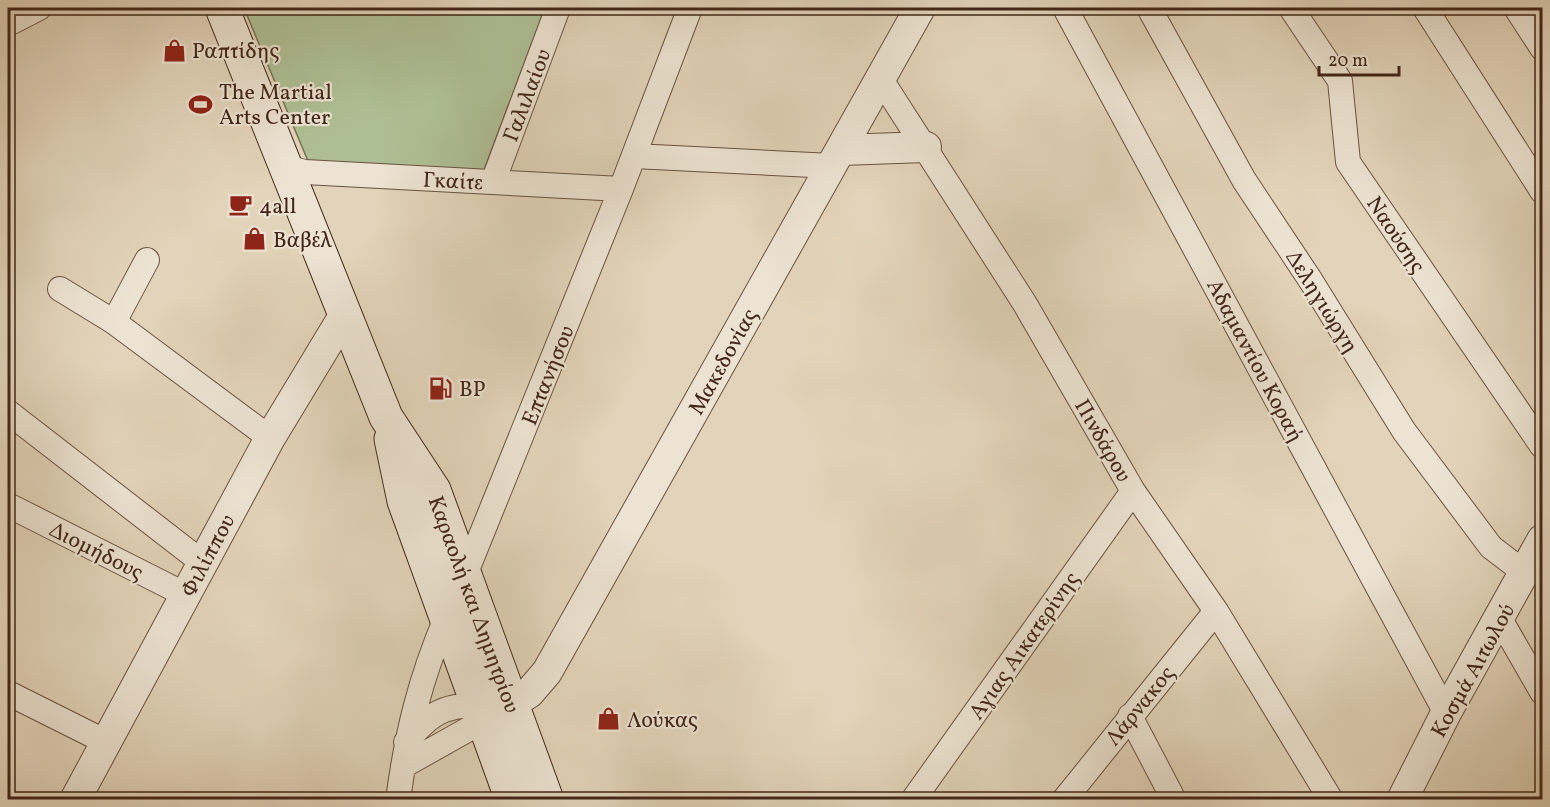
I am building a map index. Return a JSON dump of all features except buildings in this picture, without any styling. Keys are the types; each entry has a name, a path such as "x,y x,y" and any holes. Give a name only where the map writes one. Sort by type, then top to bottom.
{"main road":[{"name":"Καραολή και Δημητρίου","path":"222,8 386,417 404,501 512,800"},
{"name":"Καραολή και Δημητρίου","path":"386,417 434,490 547,800"}],"street":[{"path":"8,24 39,8"},
{"name":"Γαλιλαίου","path":"493,182 558,8"},
{"name":"Επτανήσου","path":"398,800 406,742 422,678 621,189 690,8"},
{"name":"Μακεδονίας","path":"512,705 529,693 547,672 920,8"},
{"name":"Αδαμαντίου Κοραή","path":"1065,8 1446,713"},
{"name":"Δεληγιώργη","path":"1149,8 1244,180 1311,281 1404,430 1491,547 1525,573"},
{"name":"Ναούσης","path":"1291,8 1340,81 1348,162 1542,446"},
{"path":"1425,8 1542,191"},
{"path":"1516,8 1542,48"},
{"name":"Πινδάρου","path":"880,78 1025,304 1133,491 1216,611 1331,800"},
{"path":"634,156 836,158 926,147"},
{"name":"Γκαίτε","path":"285,167 305,172 621,189"},
{"path":"114,322 147,260"},
{"path":"60,289 114,322 270,438"},
{"name":"Φιλίππου","path":"75,800 270,438 345,314"},
{"path":"8,412 203,563"},
{"name":"Αγιας Αικατερίνης","path":"913,800 1133,491"},
{"name":"Διομήδους","path":"8,505 186,594"},
{"name":"Κοσμά Αιτωλού","path":"1402,800 1446,713 1500,620 1542,540"},
{"name":"Λάρνακος","path":"1064,800 1216,611"},
{"path":"1500,620 1542,692"},
{"path":"8,693 106,742"},
{"path":"403,766 481,713 512,705"},
{"path":"406,742 428,718 443,709 451,706 481,713"},
{"path":"1130,716 1174,800"}],"green space":[{"path":"244,8 545,8 484,170 308,161"}],"place":[{"name":"Ραπτίδης","path":"174,50"},
{"name":"The Martial Arts Center","path":"201,104"},
{"name":"4all","path":"241,205"},
{"name":"Βαβέλ","path":"255,239"},
{"name":"BP","path":"441,388"},
{"name":"Λούκας","path":"609,719"}]}
